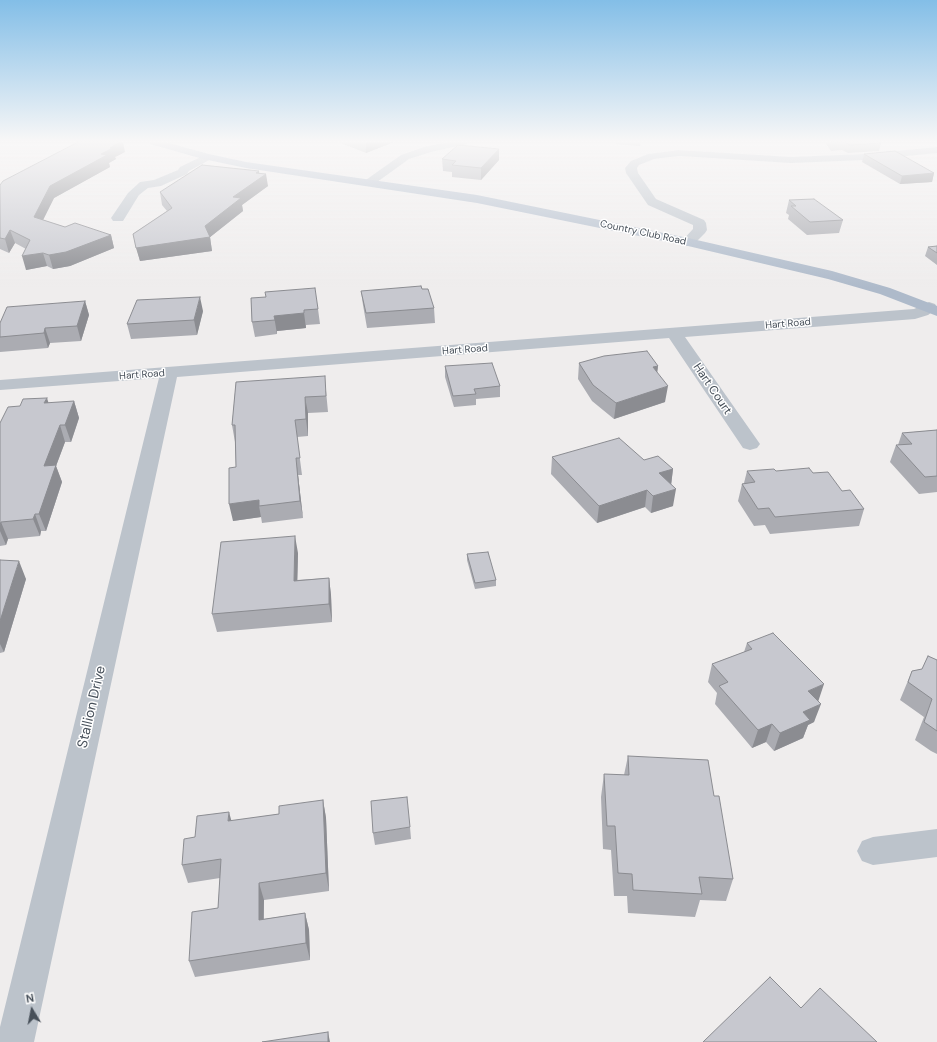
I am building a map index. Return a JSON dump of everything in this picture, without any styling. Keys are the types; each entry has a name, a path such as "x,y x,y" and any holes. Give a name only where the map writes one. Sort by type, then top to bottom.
{"main road":[{"name":"Country Club Road","path":"424,191 477,199 688,242 832,275 885,291 933,309"}],"street":[{"path":"118,218 137,191"},
{"path":"644,191 652,202 699,223 700,230 688,242"},
{"name":"Hart Road","path":"0,385 675,334 915,314 933,309"},
{"name":"Hart Court","path":"675,334 750,444"},
{"name":"Stallion Drive","path":"15,1042 169,372"},
{"path":"873,851 937,843"}],"building":[{"path":"0,191 48,191 34,217 65,227 75,223 111,235 66,252 49,255 43,253 22,256 30,240 10,230 5,239 0,238"},
{"path":"162,191 242,191 233,197 241,198 205,226 210,237 136,248 133,234 172,208 160,192"},
{"path":"814,199 843,220 810,222 791,206 796,206 789,200"},
{"path":"937,246 937,253 928,247"},
{"path":"421,286 422,289 428,289 434,308 366,313 361,291"},
{"path":"315,288 318,309 304,310 304,313 274,316 275,320 252,322 251,298 266,297 265,292"},
{"path":"200,297 194,320 127,324 137,300"},
{"path":"85,301 77,326 45,328 44,333 0,337 0,323 7,307"},
{"path":"647,351 658,366 653,367 668,386 616,403 593,385 579,363 604,356"},
{"path":"492,363 500,386 474,389 476,394 453,396 445,366"},
{"path":"325,376 326,396 305,397 306,419 295,420 300,458 296,458 300,501 259,506 259,500 229,504 229,468 236,467 235,425 232,425 236,382"},
{"path":"47,398 44,403 74,401 65,425 60,425 44,466 56,465 39,514 35,514 33,519 1,522 0,525 0,423 8,407 20,406 23,399"},
{"path":"937,430 937,476 925,477 896,445 912,444 902,433"},
{"path":"619,438 644,460 658,456 673,469 659,473 676,489 653,496 647,490 599,506 552,457"},
{"path":"809,468 813,473 828,472 842,491 850,490 864,509 775,517 769,508 758,509 742,484 755,482 747,471 774,469 776,471"},
{"path":"295,536 294,581 329,578 329,604 212,614 221,542"},
{"path":"488,552 496,580 475,583 467,554"},
{"path":"0,560 19,561 0,621"},
{"path":"773,633 824,684 808,691 821,704 803,712 810,720 780,733 772,724 758,730 719,686 728,682 712,664 752,649 747,643"},
{"path":"928,656 937,660 937,731 924,722 932,699 908,682 912,671 922,669"},
{"path":"628,756 708,760 714,796 719,796 733,879 699,877 702,894 633,890 632,874 618,873 615,826 607,826 604,774 629,775"},
{"path":"407,797 410,827 373,833 371,801"},
{"path":"323,800 326,873 259,883 259,920 305,913 306,943 189,961 192,912 218,908 221,859 182,865 184,839 195,837 197,816 229,812 228,821 279,814 279,806"},
{"path":"770,977 801,1008 820,988 877,1042 703,1042"},
{"path":"328,1032 328,1042 262,1042"}]}
